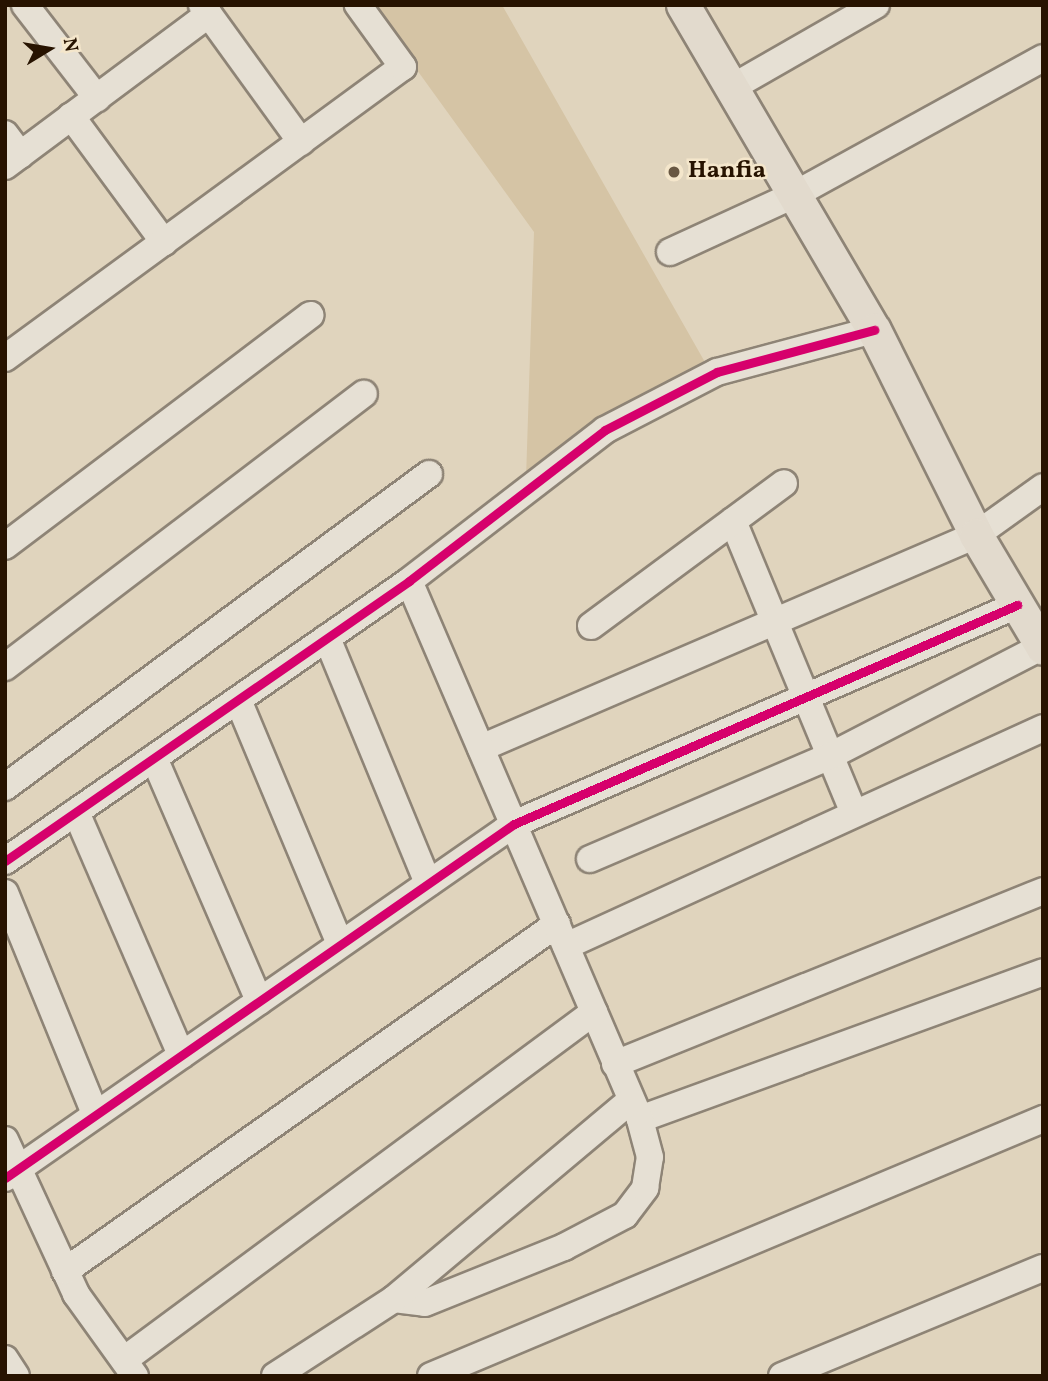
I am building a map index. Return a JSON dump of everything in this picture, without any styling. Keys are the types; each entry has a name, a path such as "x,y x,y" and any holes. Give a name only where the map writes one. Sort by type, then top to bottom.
{"main road":[{"path":"683,5 874,330 976,535 1043,647"}],"street":[{"path":"25,5 97,98"},
{"path":"7,352 164,242 403,67 358,5"},
{"path":"731,88 876,5"},
{"path":"5,134 13,161 97,98 206,10 301,142"},
{"path":"670,252 794,195 1043,58"},
{"path":"71,116 164,242"},
{"path":"5,546 310,316"},
{"path":"5,861 409,581 605,430 717,372 874,330"},
{"path":"5,667 364,394"},
{"path":"5,787 429,474"},
{"path":"591,626 784,483"},
{"path":"481,748 976,535 1043,487"},
{"path":"733,521 854,813"},
{"path":"394,1299 425,1303 625,1215 647,1178 650,1157 636,1109 409,581"},
{"path":"12,1173 514,824 1017,605"},
{"path":"327,638 428,883"},
{"path":"590,859 830,756 1043,647"},
{"path":"237,700 341,944"},
{"path":"65,1271 561,935 854,813 1043,728"},
{"path":"154,758 259,1001"},
{"path":"76,812 181,1055"},
{"path":"615,1064 1043,891"},
{"path":"5,893 95,1114"},
{"path":"275,1376 394,1299 636,1109 1043,972"},
{"path":"5,1140 12,1173 65,1271 130,1368 594,1012"},
{"path":"430,1376 1043,1119"},
{"path":"782,1376 1043,1268"},
{"path":"5,1359 16,1376"}],"shaded area":[{"path":"370,5 502,5 706,364 526,479 534,232"}],"cycle path":[{"path":"5,861 409,581 605,430 717,372 874,330"},
{"path":"5,1178 514,824 1017,605"}],"place":[{"name":"Hanfia","path":"674,172"}]}
